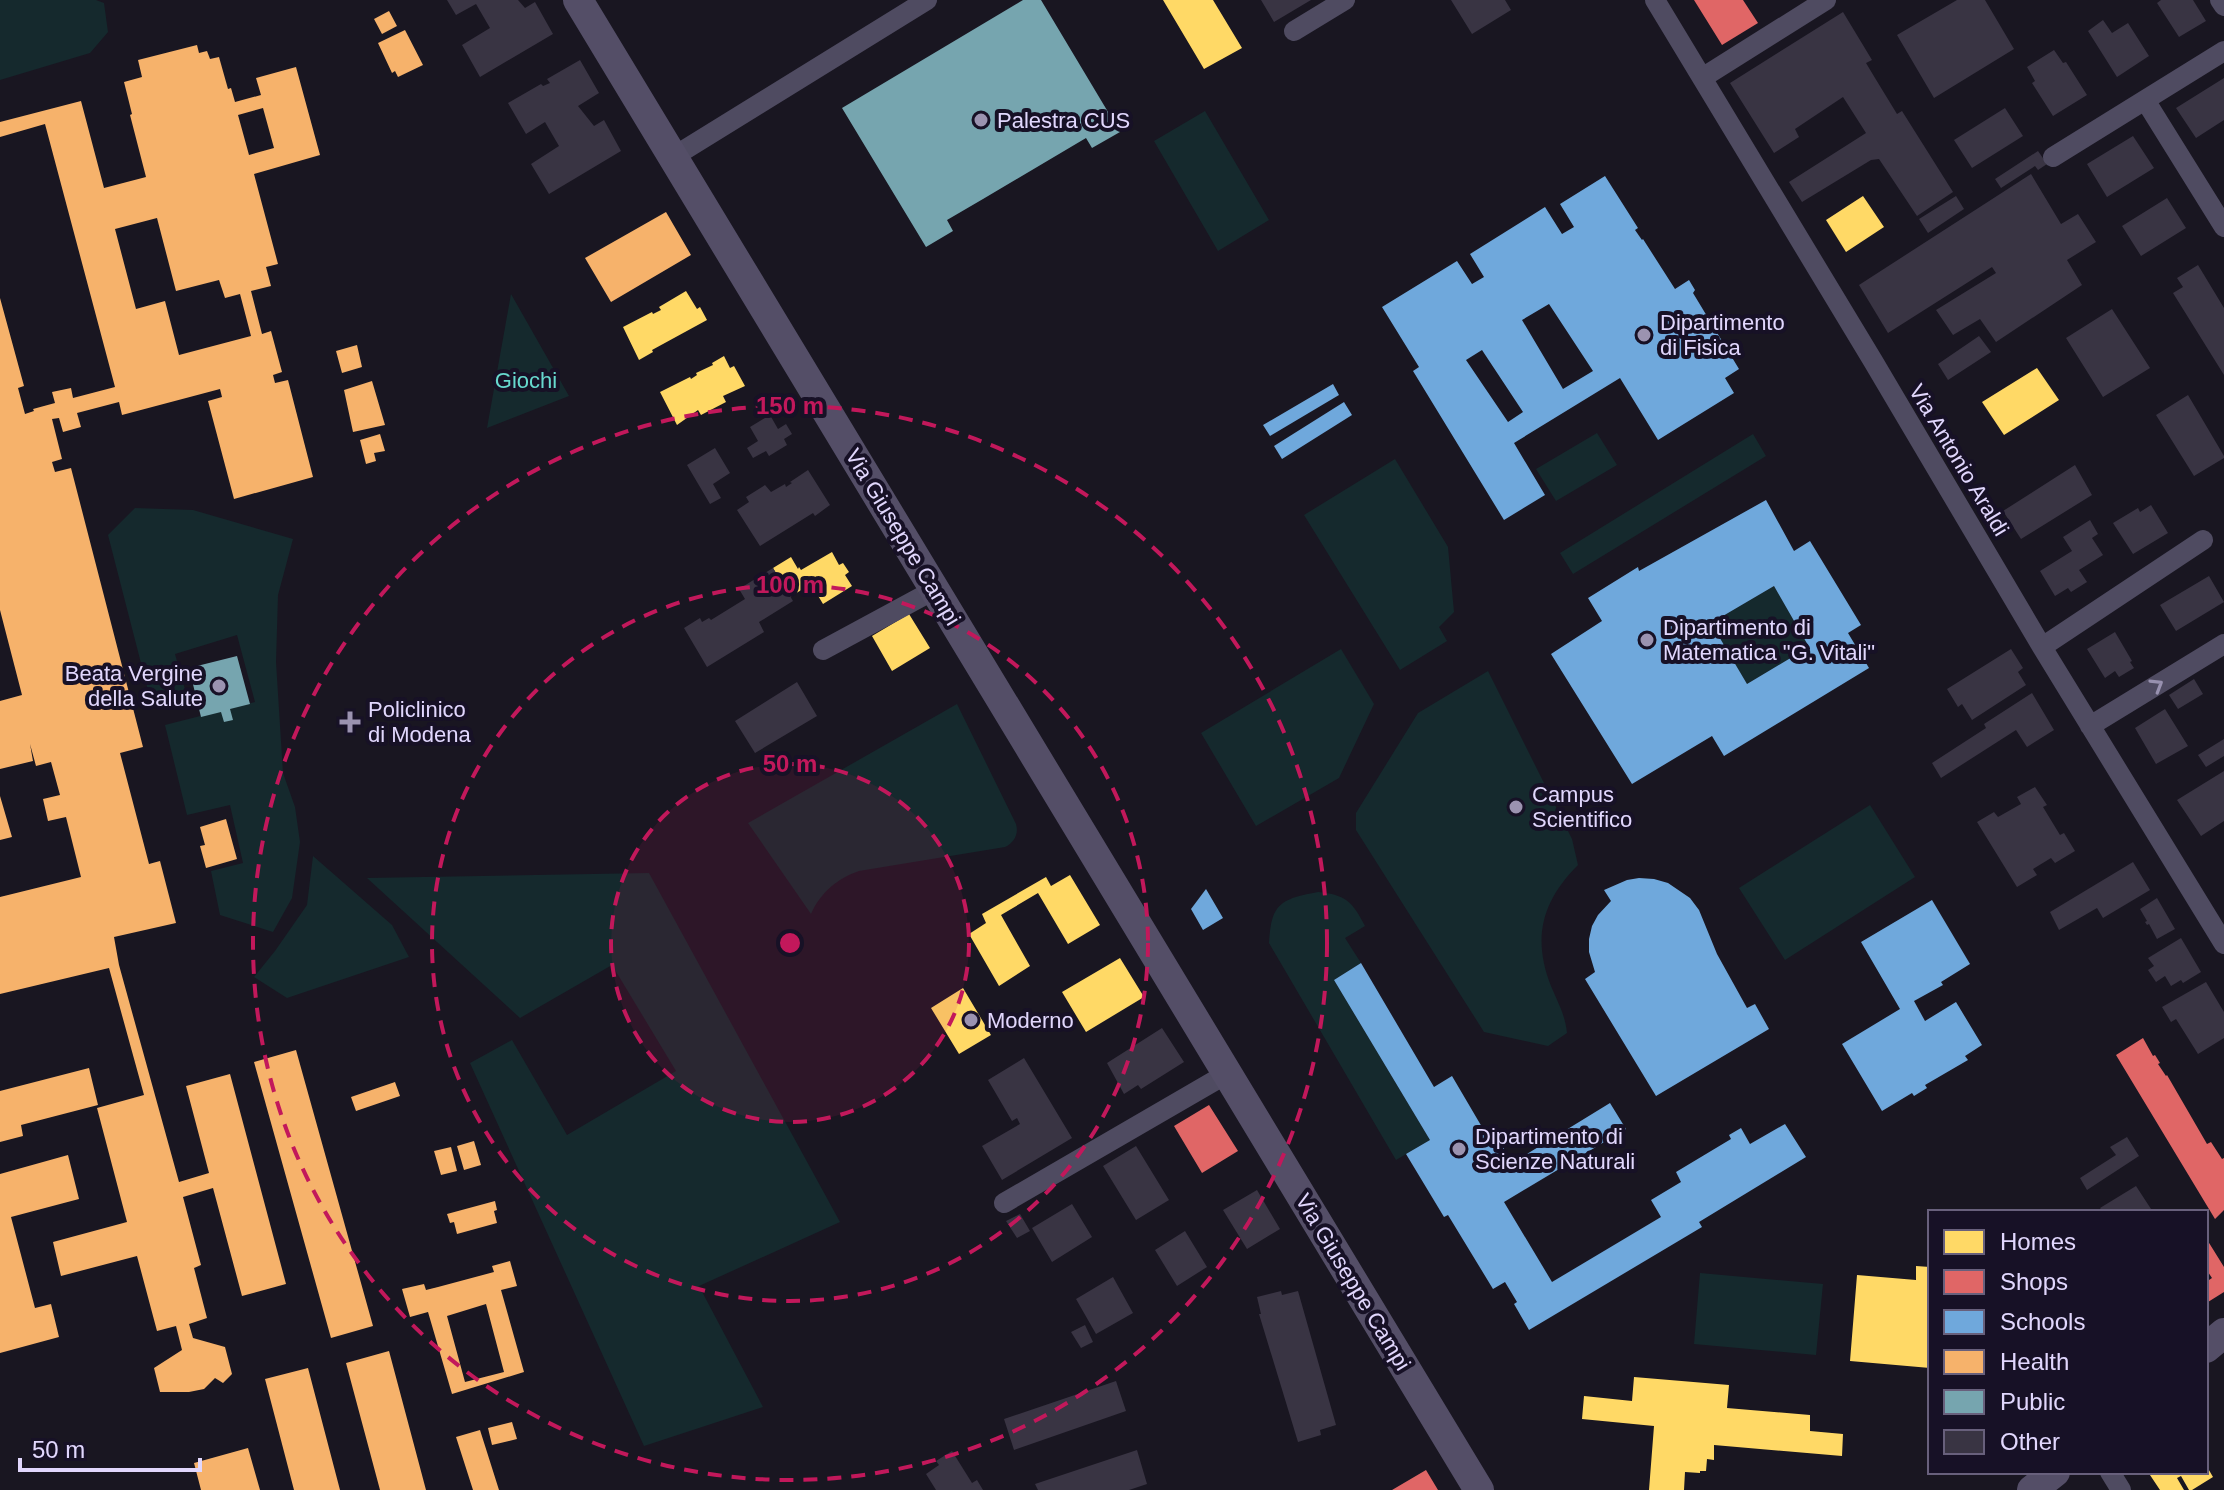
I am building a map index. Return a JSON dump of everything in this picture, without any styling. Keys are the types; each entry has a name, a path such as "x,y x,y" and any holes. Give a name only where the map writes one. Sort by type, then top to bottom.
{"street":[{"name":"Via Giuseppe Campi","path":"578,0 1479,1490"},
{"path":"673,157 927,0"},
{"path":"1294,31 1345,0"},
{"name":"Via Antonio Araldi","path":"1655,0 2042,647 2224,944"},
{"path":"1702,78 1826,0"},
{"path":"2220,0 2224,6"},
{"path":"2053,157 2224,51"},
{"path":"2145,100 2224,227"},
{"path":"2042,647 2203,540"},
{"path":"823,650 934,590"},
{"path":"2090,726 2224,644"},
{"path":"1004,1203 1228,1073"},
{"path":"2208,1346 2224,1333"},
{"path":"2032,1490 2052,1474"}],"green space":[{"path":"0,0 96,0 104,3 108,32 90,53 0,80"},
{"path":"1205,111 1269,220 1218,251 1154,141"},
{"name":"Giochi","path":"511,294 569,396 487,428"},
{"path":"1597,433 1617,465 1556,501 1536,469"},
{"path":"1753,434 1766,456 1573,574 1560,553"},
{"path":"1395,459 1448,547 1454,612 1439,627 1447,641 1400,670 1304,515"},
{"path":"135,508 193,510 293,539 278,595 276,662 283,773 295,807 300,842 292,898 273,932 220,915 211,871 243,863 230,805 187,815 165,725 255,702 237,635 175,654 186,693 151,702 108,535"},
{"path":"1774,586 1809,647 1747,684 1711,623"},
{"path":"1341,649 1374,704 1339,778 1256,826 1201,733"},
{"path":"1488,671 1572,839 1578,865 1556,892 1544,921 1542,952 1545,968 1567,1033 1548,1046 1484,1032 1356,830 1356,813 1418,713"},
{"path":"957,704 1016,824 1013,841 1005,847 859,871 830,887 811,914 748,823"},
{"path":"1870,805 1915,877 1785,960 1739,888"},
{"path":"313,856 392,925 409,957 287,998 254,977 307,905"},
{"path":"649,873 840,1222 699,1286 763,1407 644,1446 470,1063 512,1040 567,1135 676,1071 612,965 520,1018 367,878"},
{"path":"1318,892 1342,897 1365,926 1345,938 1361,963 1334,980 1430,1140 1396,1160 1269,943 1272,920 1280,906 1295,897"},
{"path":"1700,1273 1823,1284 1816,1355 1694,1344"}],"building: Homes":[{"path":"1163,0 1213,0 1242,48 1204,69"},
{"path":"1863,196 1884,227 1846,252 1826,220"},
{"path":"686,291 707,320 639,360 623,327 661,310 659,307"},
{"path":"724,356 730,368 734,366 745,386 723,396 726,402 701,415 698,410 677,425 660,392 691,379"},
{"path":"2037,368 2059,400 2004,435 1982,402"},
{"path":"832,552 839,565 843,563 849,572 845,575 852,586 823,604 811,584 790,597 773,568 791,557 801,570"},
{"path":"909,614 930,648 892,671 872,636"},
{"path":"1070,875 1100,925 1068,944 1038,893 1001,915 1030,966 999,986 969,934 986,923 982,914 1046,877 1051,886"},
{"path":"1120,958 1144,997 1086,1032 1062,992"},
{"path":"963,988 991,1035 959,1054 931,1008"},
{"path":"1916,1266 1928,1267 1928,1368 1850,1361 1857,1275 1916,1280"},
{"path":"1634,1377 1729,1385 1727,1408 1810,1415 1810,1431 1843,1434 1842,1456 1714,1445 1714,1460 1707,1459 1706,1471 1685,1472 1684,1490 1649,1490 1654,1426 1582,1419 1584,1396 1632,1401"},
{"path":"2208,1468 2213,1477 2189,1490 2181,1476 2177,1478 2184,1490 2160,1490 2149,1474 2208,1474"}],"building: Shops":[{"path":"1694,0 1743,0 1758,23 1722,45"},
{"path":"2143,1038 2207,1144 2211,1142 2224,1158 2224,1210 2215,1219 2116,1055"},
{"path":"1209,1105 1238,1151 1202,1173 1174,1126"},
{"path":"2208,1241 2224,1267 2224,1292 2208,1302 2208,1281 2212,1278 2208,1272"},
{"path":"1426,1470 1438,1490 1392,1490"}],"building: Schools":[{"name":"Dipartimento di Fisica","path":"1605,176 1638,228 1635,230 1675,289 1689,280 1695,290 1693,293 1739,369 1725,378 1734,393 1658,440 1620,378 1514,443 1545,495 1504,520 1413,371 1419,367 1382,307 1457,261 1472,284 1484,277 1470,254 1545,207 1562,234 1574,227 1560,204","holes":["1549,304 1593,371 1563,389 1522,320","1482,350 1523,412 1508,422 1466,360"]},
{"path":"1333,384 1339,395 1270,436 1263,425"},
{"path":"1344,402 1352,415 1282,459 1274,446"},
{"name":"Dipartimento di Matematica \"G. Vitali\"","path":"1766,500 1794,551 1810,541 1861,625 1848,633 1869,668 1724,756 1712,736 1632,784 1551,654 1602,621 1588,598 1638,567 1639,571","holes":["1774,586 1809,647 1747,684 1711,623"]},
{"path":"1639,878 1668,883 1690,898 1699,910 1717,954 1747,1008 1755,1004 1769,1029 1656,1096 1585,979 1595,972 1589,952 1592,926 1611,901 1604,890"},
{"path":"1206,889 1223,918 1203,930 1191,909"},
{"path":"1932,900 1970,964 1941,982 1943,985 1914,1001 1925,1021 1956,1002 1982,1045 1965,1056 1968,1060 1925,1085 1927,1088 1882,1111 1842,1044 1900,1009 1861,942"},
{"name":"Dipartimento di Scienze Naturali","path":"1361,963 1434,1087 1452,1076 1489,1139 1496,1135 1512,1163 1610,1103 1626,1129 1504,1202 1552,1282 1661,1217 1651,1200 1681,1182 1676,1172 1731,1139 1729,1135 1741,1128 1750,1144 1785,1124 1806,1157 1699,1222 1702,1227 1529,1330 1505,1282 1493,1289 1406,1154 1430,1140 1334,980"}],"building: Health":[{"path":"389,11 397,26 382,34 374,19"},
{"path":"405,30 423,65 398,77 395,71 392,73 378,43"},
{"path":"197,45 199,53 207,51 210,59 219,57 235,102 261,95 256,78 296,67 320,155 254,174 278,264 266,267 271,286 251,291 262,334 271,331 282,372 273,375 275,383 288,380 313,477 234,499 208,401 222,397 220,389 122,415 119,402 77,413 81,427 63,432 59,418 52,419 62,459 52,462 55,472 71,468 143,747 120,753 149,864 160,861 176,923 114,937 119,965 179,1182 209,1173 186,1086 230,1074 286,1284 242,1296 213,1188 183,1197 201,1265 194,1268 207,1318 189,1324 193,1338 225,1347 232,1374 223,1383 215,1378 204,1389 189,1392 160,1392 154,1368 182,1350 176,1326 157,1331 137,1256 61,1276 53,1242 127,1222 97,1108 144,1095 109,968 0,994 0,897 81,877 66,817 48,821 43,799 60,795 51,762 36,766 30,744 33,761 0,769 0,701 22,695 0,610 0,298 24,386 18,388 25,414 55,403 52,392 71,388 73,398 115,387 45,124 0,137 0,122 81,101 104,188 146,177 124,82 142,77 138,60","holes":["263,108 274,148 249,155 238,115","157,218 176,291 219,280 225,298 240,294 251,336 179,355 165,301 136,309 115,229"]},
{"path":"666,212 691,255 611,302 585,258"},
{"path":"357,345 362,367 342,373 336,351"},
{"path":"372,381 385,425 353,432 344,390"},
{"path":"380,434 385,451 374,453 376,461 366,464 360,440"},
{"path":"0,796 12,837 0,840"},
{"path":"226,819 237,859 206,868 200,846 205,845 200,827"},
{"path":"296,1050 373,1326 331,1338 254,1062"},
{"path":"89,1068 98,1105 21,1125 23,1136 0,1142 0,1091"},
{"path":"395,1082 400,1096 356,1111 351,1097"},
{"path":"474,1141 481,1165 464,1170 457,1146"},
{"path":"451,1147 457,1171 441,1175 434,1151"},
{"path":"68,1155 79,1199 11,1217 35,1308 51,1304 59,1337 0,1353 0,1174"},
{"path":"495,1201 497,1223 457,1234 454,1222 450,1223 447,1214"},
{"path":"510,1261 517,1286 501,1290 524,1372 452,1394 428,1312 410,1317 402,1289 424,1284 426,1290 438,1287 494,1272 492,1266","holes":["486,1304 504,1372 465,1382 447,1316"]},
{"path":"389,1351 426,1490 380,1490 346,1363"},
{"path":"308,1368 340,1490 294,1490 265,1379"},
{"path":"512,1422 517,1439 492,1445 488,1428"},
{"path":"480,1430 499,1490 473,1490 456,1437"},
{"path":"248,1448 260,1490 201,1490 194,1463"}],"building: Public":[{"name":"Palestra CUS","path":"1023,0 1041,0 1120,132 1092,148 1086,138 947,220 953,231 926,247 842,108"},
{"name":"Beata Vergine della Salute","path":"237,656 250,704 230,709 233,720 224,722 221,712 201,717 189,668"}],"building: Other":[{"path":"447,0 518,0 525,8 535,2 553,34 480,77 462,45 490,28 476,4 456,15"},
{"path":"1261,0 1311,0 1274,22"},
{"path":"1451,0 1505,0 1511,10 1472,34"},
{"path":"1957,0 1985,0 2014,49 1934,98 1897,35"},
{"path":"2161,0 2193,0 2206,21 2179,37 2157,3"},
{"path":"1843,12 1872,60 1866,63 1897,114 1902,111 1953,192 1917,216 1879,159 1871,160 1802,202 1789,182 1866,133 1843,97 1795,129 1799,137 1774,153 1730,83"},
{"path":"2103,20 2112,33 2128,23 2149,56 2117,77 2088,31"},
{"path":"2054,50 2063,63 2066,62 2087,95 2053,116 2032,83 2035,81 2027,67"},
{"path":"580,60 599,93 578,106 594,126 604,120 621,151 549,194 531,164 559,146 545,122 526,134 508,103 541,84 550,83 547,79"},
{"path":"2224,78 2224,120 2196,138 2176,108"},
{"path":"2005,108 2023,136 1972,168 1954,140"},
{"path":"2133,136 2154,168 2107,197 2087,164"},
{"path":"2038,151 2047,164 2038,170 2035,166 2001,188 1995,179"},
{"path":"2031,174 2061,224 2078,214 2096,242 2067,260 2082,285 1996,342 1980,319 1953,335 1936,310 1996,273 1992,267 1888,333 1859,285"},
{"path":"1956,196 1964,209 1928,233 1919,219"},
{"path":"2167,198 2186,228 2141,256 2122,226"},
{"path":"2198,265 2224,308 2224,375 2173,293 2183,287 2177,278"},
{"path":"2112,309 2150,368 2103,397 2066,338"},
{"path":"1979,336 1991,352 1948,380 1938,364"},
{"path":"2188,395 2224,456 2194,476 2156,415"},
{"path":"770,415 778,429 786,424 792,434 784,439 787,445 769,456 766,451 753,458 747,448 758,441 750,427"},
{"path":"715,448 730,473 713,484 721,498 710,504 687,465"},
{"path":"2075,465 2092,495 2021,539 2003,511"},
{"path":"808,470 830,505 760,546 737,510 749,502 746,497 765,485 771,492 785,484 786,487"},
{"path":"2151,505 2168,533 2133,554 2113,523 2138,508 2140,512"},
{"path":"2090,520 2098,534 2092,538 2103,555 2079,570 2087,582 2071,592 2068,588 2055,596 2040,571 2072,551 2063,537"},
{"path":"773,568 793,601 759,622 764,632 707,667 684,628 700,618 702,622 711,620 745,599 739,589"},
{"path":"2209,576 2224,602 2176,631 2160,605"},
{"path":"2115,632 2134,668 2119,677 2115,671 2105,678 2087,649"},
{"path":"2011,649 2023,668 2018,672 2026,685 1972,720 1962,704 1958,707 1947,689"},
{"path":"2194,679 2203,694 2178,709 2169,695"},
{"path":"797,682 817,716 755,753 735,721"},
{"path":"2032,693 2054,730 2027,747 2016,730 1941,778 1932,763"},
{"path":"2165,709 2188,746 2156,764 2135,728"},
{"path":"2224,739 2224,756 2206,767 2198,755"},
{"path":"2224,771 2224,821 2201,836 2177,800"},
{"path":"2035,787 2060,835 2064,833 2075,851 2055,863 2051,858 2033,869 2037,875 2017,887 1977,822 1994,812 1998,817 2021,804 2017,797"},
{"path":"2133,862 2150,890 2103,918 2097,908 2059,930 2050,912"},
{"path":"2157,898 2175,929 2157,939 2140,909"},
{"path":"2181,938 2201,972 2171,986 2165,976 2156,982 2148,970 2154,966 2148,958"},
{"path":"2206,982 2224,1012 2224,1038 2198,1054 2176,1019 2171,1022 2162,1007"},
{"path":"1162,1028 1184,1062 1141,1089 1138,1085 1124,1094 1107,1063"},
{"path":"1024,1058 1072,1138 1002,1180 982,1146 1020,1124 1017,1118 1012,1121 988,1080"},
{"path":"2127,1137 2139,1156 2087,1190 2080,1178 2116,1155 2110,1147"},
{"path":"1136,1146 1169,1200 1136,1220 1103,1166"},
{"path":"2136,1186 2152,1210 2102,1210 2100,1208"},
{"path":"1257,1190 1280,1229 1247,1249 1223,1210"},
{"path":"1072,1204 1092,1237 1052,1262 1032,1228"},
{"path":"1020,1214 1030,1231 1017,1238 1006,1221"},
{"path":"1185,1231 1207,1267 1177,1286 1155,1250"},
{"path":"1113,1277 1133,1313 1096,1334 1076,1299"},
{"path":"1281,1291 1282,1295 1298,1291 1336,1425 1320,1430 1321,1435 1298,1442 1259,1314 1257,1297"},
{"path":"1085,1325 1093,1342 1081,1348 1071,1332"},
{"path":"1116,1381 1126,1411 1014,1450 1004,1419"},
{"path":"1137,1450 1147,1484 1129,1490 1038,1490 1035,1484"},
{"path":"952,1451 972,1483 977,1480 983,1490 936,1490 926,1474 939,1465 936,1461"}],"place":[{"name":"Palestra CUS","path":"981,120"},
{"name":"Dipartimento di Fisica","path":"1644,335"},
{"name":"Dipartimento di Matematica \"G. Vitali\"","path":"1647,640"},
{"name":"Beata Vergine della Salute","path":"219,686"},
{"name":"Policlinico di Modena","path":"350,722"},
{"name":"Campus Scientifico","path":"1516,807"},
{"name":"Moderno","path":"971,1020"},
{"name":"Dipartimento di Scienze Naturali","path":"1459,1149"}]}
